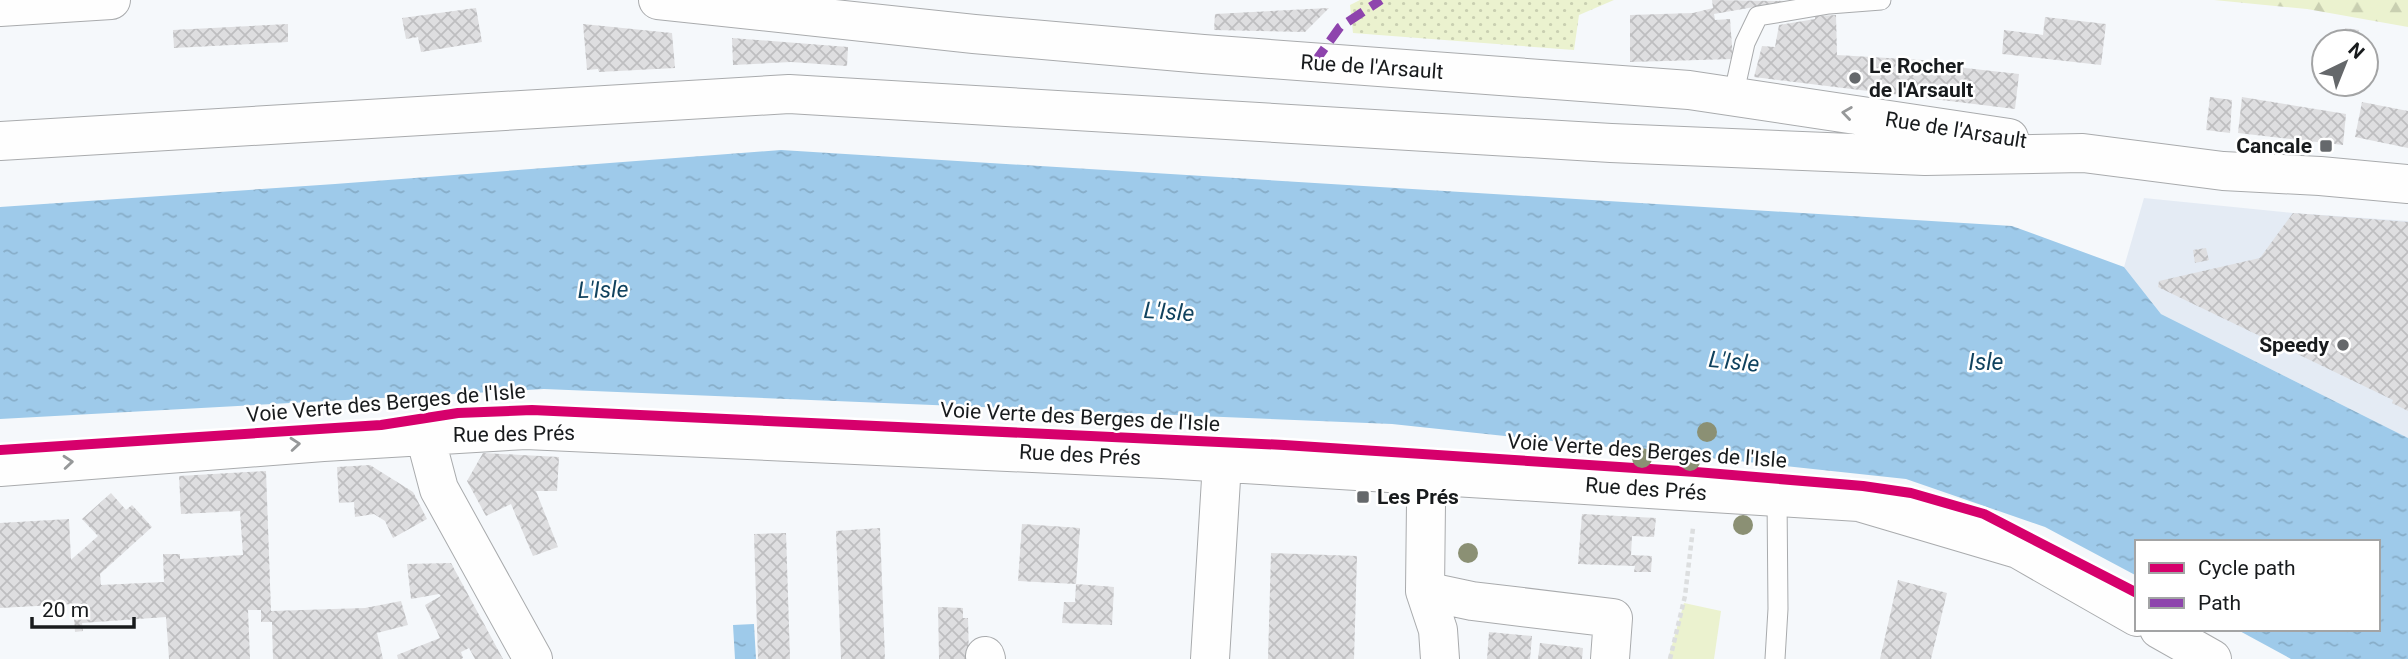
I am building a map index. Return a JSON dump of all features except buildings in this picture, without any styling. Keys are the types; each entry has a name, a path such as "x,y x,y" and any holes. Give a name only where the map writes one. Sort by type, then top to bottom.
{"main road":[{"path":"0,7 111,0"},
{"name":"Rue de l'Arsault","path":"658,0 1217,55 1689,90 1983,132 2083,153"},
{"path":"1636,85 1655,102 1665,119 1667,144"},
{"path":"1689,90 1729,116 1731,147"},
{"path":"0,141 789,94 1379,130 1925,156 2083,153 2223,171 2408,184"},
{"name":"Rue des Prés","path":"0,467 526,430 1222,463 1859,502 2018,549 2135,616"},
{"path":"425,436 439,489 533,659"},
{"path":"1210,659 1222,463"},
{"path":"1431,475 1426,503 1425,591 1438,630 1440,659"},
{"path":"1425,591 1472,601 1614,618 1610,659"},
{"path":"2162,631 2211,659"}],"lane":[{"path":"1733,97 1745,43 1758,16 1829,4 1881,0"},
{"path":"1775,659 1778,609 1777,497"}],"path":[{"path":"1670,659 1685,596 1694,520"}],"shaded area":[{"name":"Speedy","path":"2144,198 2408,221 2408,438 2161,314 2124,267"}],"green space":[{"path":"1360,0 1614,0 1579,15 1574,50 1353,33 1350,5"},
{"path":"2214,0 2408,0 2408,27 2307,9"},
{"path":"1684,603 1721,611 1714,659 1668,659"}],"water":[{"name":"Isle","path":"781,150 2012,226 2124,267 2161,314 2408,438 2408,659 2291,659 2240,631 2380,631 2380,540 2135,540 2135,575 2045,527 1906,479 1392,424 544,389 0,419 0,207"},
{"path":"754,624 756,659 735,659 733,625"}],"marked path":[{"path":"1314,63 1340,27 1381,0"}],"cycle path":[{"name":"Voie Verte des Berges de l'Isle","path":"0,450 381,425 458,413 532,410 1284,445 1696,472 1863,486 1911,493 1984,514 2135,592"}],"place":[{"name":"Le Rocher de l'Arsault","path":"1855,78"},
{"name":"Cancale","path":"2326,146"},
{"name":"Speedy","path":"2343,345"},
{"name":"Les Prés","path":"1363,497"}],"water label":[{"name":"L'Isle","path":"603,290"},
{"name":"L'Isle","path":"1169,312"},
{"name":"L'Isle","path":"1734,362"}]}
